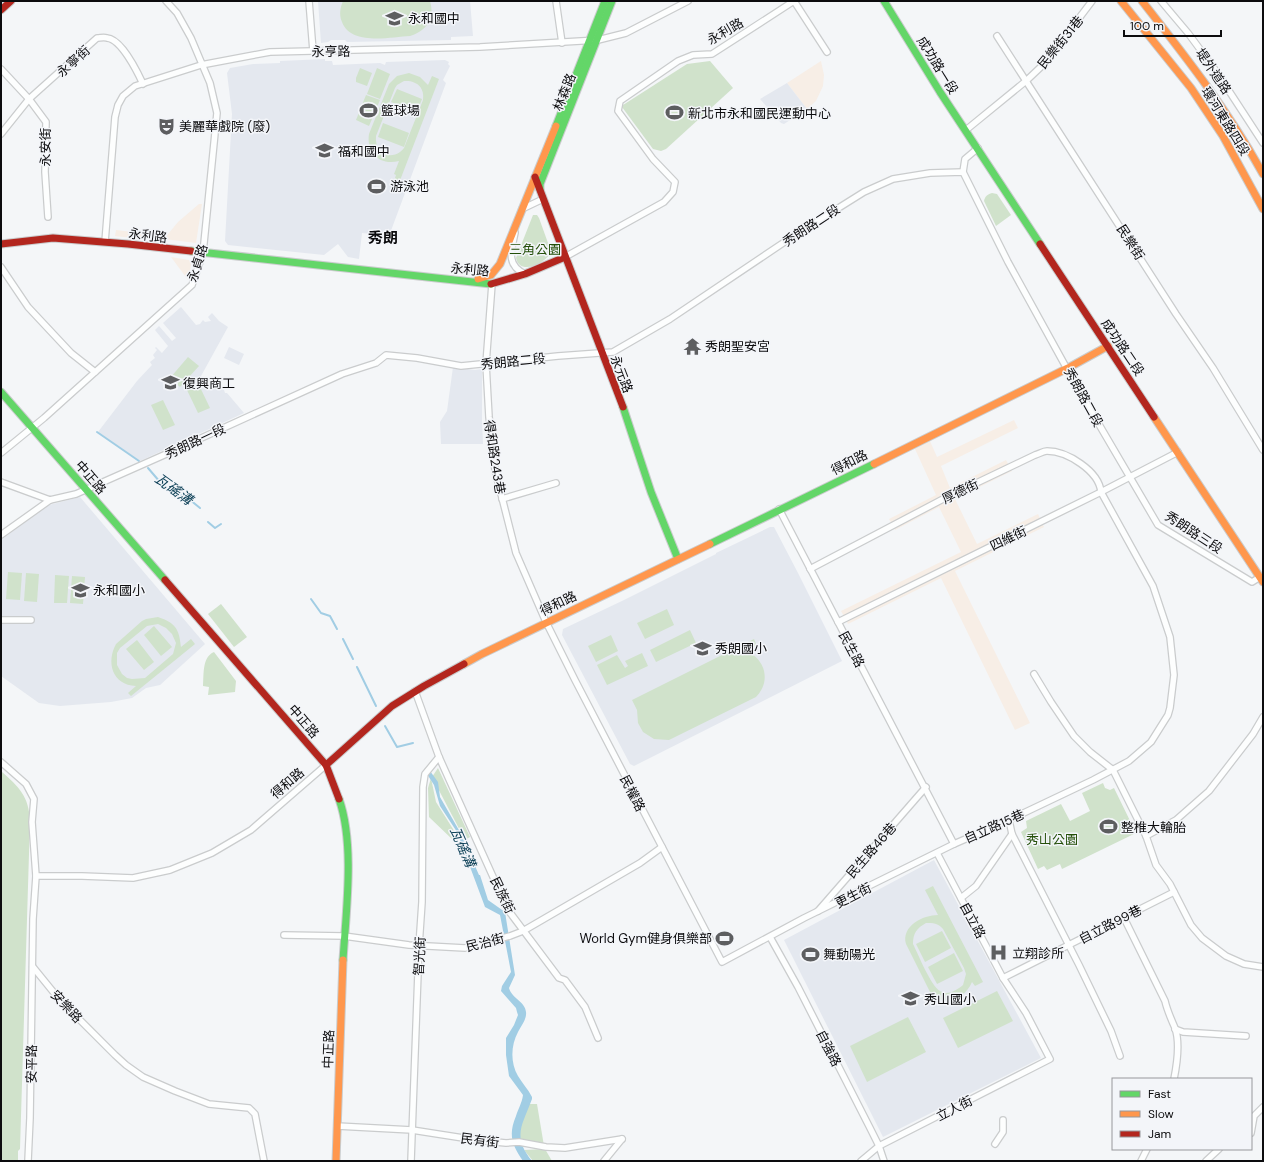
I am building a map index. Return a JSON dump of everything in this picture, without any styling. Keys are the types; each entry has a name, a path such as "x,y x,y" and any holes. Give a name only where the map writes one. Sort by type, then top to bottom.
{"street":[{"path":"1,10 11,1"},
{"name":"永貞路","path":"1,453 32,428 192,285 203,253 217,113 210,83 190,38 177,13 166,1"},
{"path":"309,1 313,51"},
{"path":"556,1 562,43"},
{"name":"林森路","path":"518,217 604,1"},
{"name":"林森路","path":"542,195 540,184 598,40 612,1"},
{"name":"永亨路","path":"105,242 115,117 118,105 123,96 135,86 201,64 270,52 480,47 598,40 626,33 688,1"},
{"path":"794,1 827,52"},
{"name":"永利路","path":"1,244 53,238 105,242 492,284 525,274 566,257 664,202 673,192 675,182 653,159 618,111 620,101 678,61 693,55 712,54 794,1"},
{"name":"成功路一段","path":"884,1 940,92 966,130"},
{"name":"民樂街31巷","path":"966,130 1026,81 1045,62 1092,1"},
{"name":"環河東路四段","path":"1121,1 1191,88 1223,136 1263,209"},
{"name":"環河東路四段","path":"1142,1 1201,76 1238,131 1263,174"},
{"name":"堤外道路","path":"1161,1 1188,33 1216,71 1263,143"},
{"name":"民樂街","path":"997,36 1176,314 1213,368 1263,450"},
{"name":"永寧街","path":"1,134 29,100 97,38 107,38 116,42 136,70 143,84"},
{"name":"永安街","path":"1,69 29,100 46,122 45,172 48,217"},
{"name":"成功路二段","path":"966,130 1261,579"},
{"path":"962,172 965,159 978,148"},
{"name":"秀朗路二段","path":"342,374 376,363 386,355 417,358 461,366 613,352 670,319 789,239 864,192 893,179 930,173 962,172 1008,262 1129,477"},
{"path":"521,209 542,195 534,177"},
{"name":"永元路","path":"542,195 630,426 651,492 678,559"},
{"path":"518,217 511,259 517,271 525,274"},
{"path":"462,281 486,278 494,274 500,264 518,217"},
{"path":"1,267 28,307 71,353 95,372"},
{"name":"得和路243巷","path":"492,284 486,364 492,452 516,553 546,622"},
{"name":"得和路","path":"36,876 133,878 170,870 212,853 251,830 326,765 370,724 392,706 415,691 482,654 546,622 1068,368 1108,346"},
{"name":"秀朗路一段","path":"50,500 86,490 342,374"},
{"name":"中正路","path":"1,392 326,765 343,811 346,828 348,871 344,936 336,1161"},
{"name":"厚德街","path":"810,569 945,498 1046,451 1066,455 1085,466 1100,486 1101,492 1153,586 1170,637"},
{"name":"四維街","path":"838,622 1101,492 1178,452"},
{"name":"秀朗路三段","path":"1129,477 1158,525 1252,582 1261,579"},
{"path":"1,482 50,500"},
{"path":"502,499 556,483"},
{"path":"1,535 50,500"},
{"name":"民生路","path":"779,509 926,787"},
{"path":"1,620 31,620"},
{"name":"民權路","path":"546,622 722,962"},
{"name":"自立路15巷","path":"954,844 1009,820 1113,770 1129,761 1151,742 1168,714 1172,692 1174,675 1170,637"},
{"path":"1034,674 1062,720 1074,736 1113,770 1146,836 1156,866 1170,884 1191,925 1202,938 1226,956 1244,964 1263,967"},
{"name":"民族街","path":"415,691 439,756 508,910 559,978 565,980 585,1007 598,1038"},
{"path":"1146,836 1176,820 1209,791 1253,734 1263,717"},
{"name":"智光街","path":"411,1161 422,902 423,787 425,774 439,756"},
{"path":"1,762 26,784 34,799 32,822 36,876 32,967"},
{"path":"926,787 954,844 936,853"},
{"name":"民生路46巷","path":"816,913 926,787"},
{"path":"1009,820 1012,834 1111,1031 1120,1056"},
{"path":"961,898 976,886 1012,834"},
{"name":"民治街","path":"284,936 344,936 419,946 465,948 523,931 640,863 662,848"},
{"name":"更生街","path":"722,962 936,853"},
{"name":"自立路","path":"936,853 1004,978 1026,1013 1050,1059"},
{"name":"自立路99巷","path":"1004,978 1174,892"},
{"path":"1124,918 1165,1001 1175,1029 1178,1060 1174,1078"},
{"name":"自強路","path":"770,937 798,987 879,1146 884,1161"},
{"name":"安平路","path":"28,1161 32,967"},
{"name":"安樂路","path":"32,967 59,999 115,1055 143,1077 209,1104 249,1108 255,1114 264,1161"},
{"path":"1175,1029 1183,1032 1246,1036"},
{"name":"立人街","path":"861,1161 879,1146 1050,1059"},
{"path":"1252,1127 1254,1116 1263,1107"},
{"path":"995,1144 1003,1132 1003,1120"},
{"name":"民有街","path":"337,1126 412,1130 476,1140 506,1143 519,1142 546,1147 565,1148 622,1139 604,1161"},
{"path":"1141,1161 1146,1150"},
{"path":"1206,1161 1218,1150"}],"shaded area":[{"name":"永和國中","path":"318,1 470,1 473,36 451,37 451,40 347,42 345,40 331,40 321,43"},
{"name":"福和國中","path":"325,59 325,61 332,61 333,65 380,63 385,65 386,62 445,60 449,62 448,64 450,66 443,80 446,83 389,236 362,233 359,259 348,257 338,244 324,255 228,245 225,241 232,114 227,73 230,68 253,64"},
{"path":"821,61 824,75 823,86 816,101 807,109 787,83"},
{"path":"787,83 807,109 784,124 781,123 760,99"},
{"path":"199,204 202,204 196,243 164,239 178,222"},
{"path":"116,230 142,233 141,239 115,236"},
{"path":"171,257 189,260 191,264 191,273 188,280"},
{"name":"復興商工","path":"181,307 196,325 200,324 203,320 205,322 211,321 208,317 212,313 219,321 228,327 201,376 206,387 212,385 213,387 214,385 224,390 225,393 227,393 244,413 140,461 98,432 137,381 152,365 150,362 155,358 153,355 157,350 155,348 156,347 162,353 168,346 155,330 159,326 172,341 176,338 163,323"},
{"name":"復興商工","path":"229,347 244,354 239,365 224,358"},
{"path":"453,367 475,370 482,369 483,444 441,444 440,422 447,411"},
{"path":"1014,420 1018,428 941,466 950,488 1006,460 1012,471 955,499 977,544 1038,514 1044,527 955,571 1030,723 1015,730 941,578 848,624 841,611 961,552 939,507 895,530 889,519 936,495 915,449 930,441 937,457"},
{"name":"永和國小","path":"80,497 205,644 160,685 146,688 132,698 111,702 60,706 39,703 1,676 1,540 49,505"},
{"name":"秀朗國小","path":"770,527 774,527 842,661 634,766 630,764 562,635 563,629"},
{"name":"秀山國小","path":"934,860 1041,1058 883,1137 784,940"}],"green space":[{"path":"343,1 430,1 431,13 428,23 416,34 410,36 382,38 362,37 347,30 342,22 340,12"},
{"path":"710,61 733,88 666,149 661,151 653,149 622,107 623,105 687,64"},
{"path":"360,68 372,73 367,86 356,82"},
{"name":"籃球場","path":"377,68 390,74 380,99 367,94"},
{"path":"409,73 420,77 428,85 432,76 439,79 399,183 394,181 396,175 394,174 399,161 386,162 380,160 372,152 369,141 369,134 389,84 397,76","holes":["404,81 416,83 421,88 423,92 423,100 404,148 395,155 385,154 378,147 376,136 395,88"]},
{"name":"籃球場","path":"397,89 422,99 417,112 391,102"},
{"name":"籃球場","path":"366,95 380,100 369,126 356,120"},
{"name":"籃球場","path":"383,123 409,133 404,147 378,137"},
{"path":"989,194 997,194 1011,215 996,226 984,201"},
{"name":"三角公園","path":"533,215 537,215 539,218 548,243 550,254 538,264 527,267 518,263 516,258"},
{"path":"188,357 199,366 180,387 170,378"},
{"path":"198,383 210,408 198,413 186,388"},
{"path":"163,400 175,425 163,430 151,405"},
{"path":"8,572 22,573 20,600 6,599"},
{"path":"26,573 39,574 37,602 24,601"},
{"path":"55,575 69,576 67,603 54,603"},
{"path":"72,576 85,577 83,604 70,603"},
{"path":"221,604 247,637 234,647 208,614"},
{"path":"667,609 674,625 645,639 637,623"},
{"path":"158,617 173,624 178,631 181,647 191,639 195,644 131,696 128,693 136,686 121,682 116,677 112,665 113,651 116,644 146,619","holes":["158,624 166,628 172,634 176,643 173,654 145,678 132,679 127,678 122,674 117,665 117,653 120,648 147,626"]},
{"path":"154,626 172,647 161,656 144,635"},
{"path":"690,630 696,643 656,662 650,650"},
{"path":"611,635 618,651 596,662 588,646"},
{"path":"754,639 757,646 746,651 758,659 762,665 765,678 764,685 756,697 669,740 654,739 643,732 638,723 637,710 632,700"},
{"path":"137,640 154,662 144,670 126,649"},
{"path":"214,652 236,681 235,692 208,695 209,687 203,686 207,658"},
{"path":"642,653 648,666 607,685 597,665 617,655 625,668 628,666 625,661"},
{"path":"438,768 470,837 465,840 432,777"},
{"path":"1,771 18,787 25,798 28,805 30,821 20,1149 18,1151 18,1161 1,1161"},
{"path":"431,778 436,802 453,829 460,844 453,840 429,817 428,788"},
{"name":"秀山公園","path":"1103,783 1105,788 1110,790 1114,788 1136,833 1062,869 1060,864 1047,870 1044,866 1038,869 1021,832 1027,828 1026,821 1061,804 1070,821 1090,811 1082,793"},
{"path":"933,886 983,982 975,986 972,982 965,993 954,999 942,1000 931,994 906,944 905,938 907,932 914,923 926,917 938,915 925,890","holes":["926,923 937,924 943,929 964,968 966,974 963,985 952,992 946,993 936,988 921,962 913,944 916,931"]},
{"path":"942,931 951,948 925,962 916,944"},
{"path":"954,953 963,971 937,984 928,967"},
{"path":"997,991 1013,1021 958,1048 943,1018"},
{"path":"908,1017 926,1052 867,1082 850,1046"},
{"path":"526,1104 537,1104 544,1146 518,1143 520,1120"},
{"path":"545,1149 552,1161 533,1161 524,1150"}],"water":[{"path":"430,771 438,782 440,797 460,832 480,875 488,900 505,912 515,975 509,988 513,995 523,1005 526,1012 525,1020 514,1042 512,1054 515,1071 532,1097 522,1124 521,1138 522,1145 532,1161 523,1161 512,1140 512,1129 523,1095 509,1076 506,1055 506,1038 518,1015 516,1008 501,991 502,986 511,972 500,915 485,907 457,832 440,806 434,785 427,774"}],"waterway":[{"name":"瓦磘溝","path":"97,432 139,461"},
{"name":"瓦磘溝","path":"148,468 160,482 178,496 184,495 200,508"},
{"name":"瓦磘溝","path":"208,522 215,528 221,524"},
{"name":"瓦磘溝","path":"311,599 321,613 330,616 337,629"},
{"name":"瓦磘溝","path":"343,639 353,659"},
{"name":"瓦磘溝","path":"357,667 376,706"},
{"name":"瓦磘溝","path":"385,726 397,747 413,743"}],"traffic: fast":[{"path":"556,126 605,1"},
{"path":"540,189 540,184 612,1"},
{"path":"884,1 940,92 1040,244"},
{"path":"191,251 491,284"},
{"path":"1,392 165,580"},
{"path":"623,407 651,492 678,559"},
{"path":"710,544 874,464"},
{"path":"339,799 347,836 348,857 343,960"}],"traffic: slow":[{"path":"1121,1 1191,88 1223,136 1263,209"},
{"path":"1142,1 1191,64 1236,129 1263,174"},
{"path":"478,279 491,275 500,264 556,126"},
{"path":"874,464 1068,368 1108,346"},
{"path":"1154,417 1263,582"},
{"path":"464,664 710,544"},
{"path":"336,1161 343,960"}],"traffic: jam":[{"path":"1,10 11,1"},
{"path":"535,177 623,407"},
{"path":"1,244 53,238 191,251"},
{"path":"1040,244 1154,417"},
{"path":"491,284 525,274 565,257"},
{"path":"165,580 326,765 339,799"},
{"path":"326,765 392,706 464,664"}],"place":[{"name":"永和國中","path":"395,18"},
{"name":"籃球場","path":"368,110"},
{"name":"新北市永和國民運動中心","path":"675,113"},
{"name":"美麗華戲院 (廢)","path":"166,126"},
{"name":"福和國中","path":"325,151"},
{"name":"游泳池","path":"377,186"},
{"name":"秀朗聖安宮","path":"692,346"},
{"name":"復興商工","path":"170,383"},
{"name":"永和國小","path":"80,590"},
{"name":"秀朗國小","path":"702,648"},
{"name":"整椎大輪胎","path":"1108,827"},
{"name":"World Gym健身俱樂部","path":"725,938"},
{"name":"立翔診所","path":"999,953"},
{"name":"舞動陽光","path":"810,954"},
{"name":"秀山國小","path":"911,999"}],"district":[{"name":"秀朗","path":"383,238"}]}
